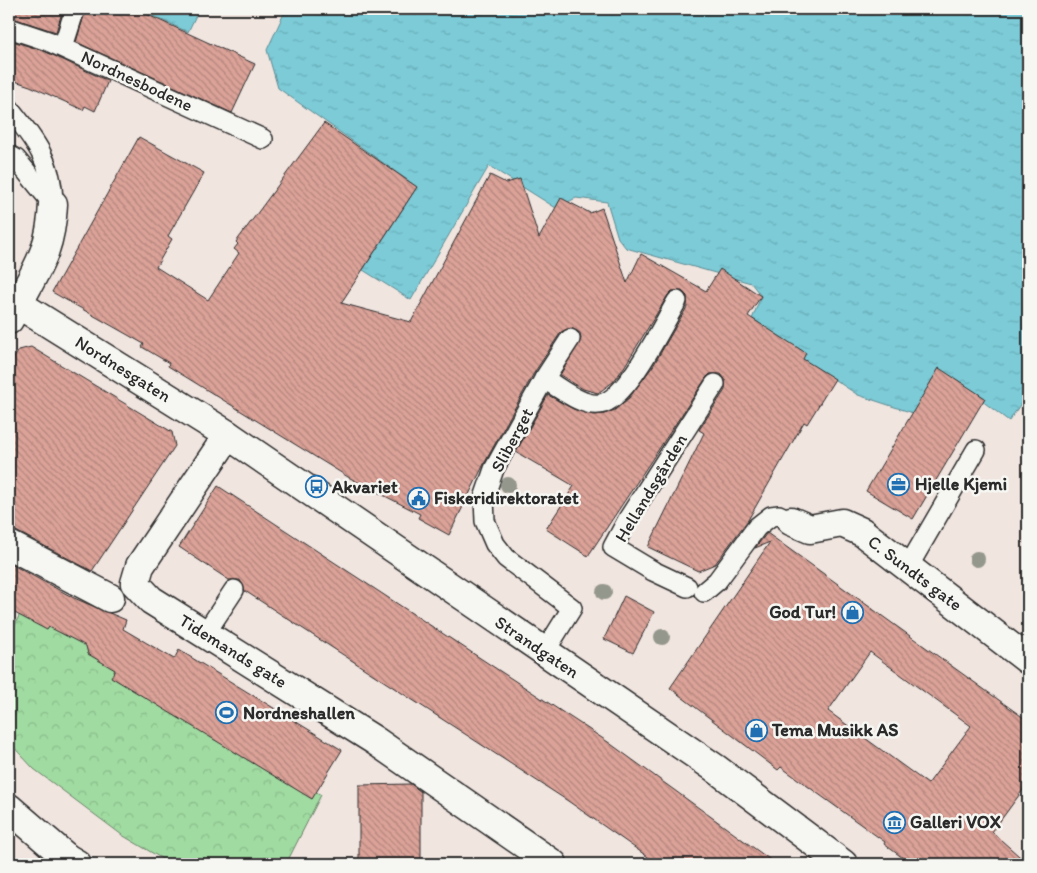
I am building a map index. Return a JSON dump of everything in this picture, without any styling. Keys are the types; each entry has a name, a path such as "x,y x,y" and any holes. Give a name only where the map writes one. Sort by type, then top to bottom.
{"street":[{"name":"Nordnesgaten","path":"53,204 52,228 45,256 12,308 228,435"},
{"name":"Tidemands gate","path":"228,435 140,566 135,582 151,600 374,740 552,864"},
{"name":"Strandgaten","path":"228,435 544,653 715,768 843,864"},
{"name":"C. Sundts gate","path":"791,521 810,529 842,523 862,532 1028,660"},
{"path":"9,545 110,598"},
{"path":"9,808 67,858 77,864"}],"lane":[{"path":"62,47 75,9"},
{"name":"Nordnesbodene","path":"9,28 62,47 263,139"},
{"path":"9,108 36,142 53,182 53,204"},
{"path":"9,155 16,159 53,204"},
{"path":"544,379 584,401 600,404 617,395 635,374 676,301"},
{"name":"Sliberget","path":"544,653 572,608 506,558 495,544 485,521 484,498 494,469 544,379 570,339"},
{"name":"Hellandsgården","path":"715,384 628,519 614,547 653,571 696,590 717,581 757,527 771,516 779,515 791,521"},
{"path":"908,567 976,450"},
{"path":"205,634 234,590"}],"green space":[{"path":"26,602 321,795 286,864 171,864 122,835 34,769 9,742 9,636"}],"water":[{"path":"137,9 199,9 188,32"},
{"path":"286,9 1028,9 1028,393 1009,421 939,369 913,413 858,395 760,331 749,327 761,296 751,283 626,248 618,238 607,202 576,198 556,208 489,166 411,300 363,270 417,187 278,88 267,50"}],"building":[{"path":"9,9 63,9 56,32 9,17"},
{"path":"86,9 135,9 255,64 232,113 76,42"},
{"path":"9,40 44,51 108,81 95,111 85,106 83,110 30,86 9,79"},
{"path":"324,123 417,187 341,303 411,322 490,175 506,183 520,179 539,238 561,198 590,213 602,208 627,283 641,254 706,291 720,269 761,296 748,316 806,353 803,359 835,379 807,424 804,422 748,520 715,564 698,571 648,547 704,433 699,430 725,390 725,379 721,374 710,374 706,378 588,556 546,529 574,486 516,452 548,395 573,409 593,415 615,410 629,398 653,366 687,307 687,296 682,291 672,291 668,295 623,369 613,382 598,393 583,389 560,375 581,339 580,333 571,328 561,332 534,373 484,464 449,535 418,518 420,514 348,477 168,366 169,363 142,347 144,344 52,292 139,137 204,173 168,236 172,239 156,267 208,300 239,253 234,249 238,244 236,242"},
{"path":"31,347 172,432 175,446 92,571 9,529 9,366 19,350"},
{"path":"939,368 985,398 913,519 866,491"},
{"path":"218,486 608,742 776,864 658,864 568,801 245,591 240,580 229,580 179,547"},
{"path":"767,533 1028,721 1028,783 992,832 1028,864 911,864 884,844 885,842 781,767 778,770 670,688 770,542 755,548","holes":["870,652 971,726 928,784 828,711"]},
{"name":"Nordneshallen","path":"9,563 74,598 126,620 123,629 174,659 179,650 342,750 312,799 111,677 115,670 88,654 86,646 49,627 47,630 9,610"},
{"path":"624,596 654,612 633,653 604,639"},
{"path":"411,784 421,792 421,864 359,864 359,785"}],"place":[{"name":"Hjelle Kjemi","path":"899,484"},
{"name":"Akvariet","path":"316,487"},
{"name":"Fiskeridirektoratet","path":"418,498"},
{"name":"God Tur!","path":"852,612"},
{"name":"Nordneshallen","path":"227,713"},
{"name":"Tema Musikk AS","path":"756,730"},
{"name":"Galleri VOX","path":"894,822"}]}
